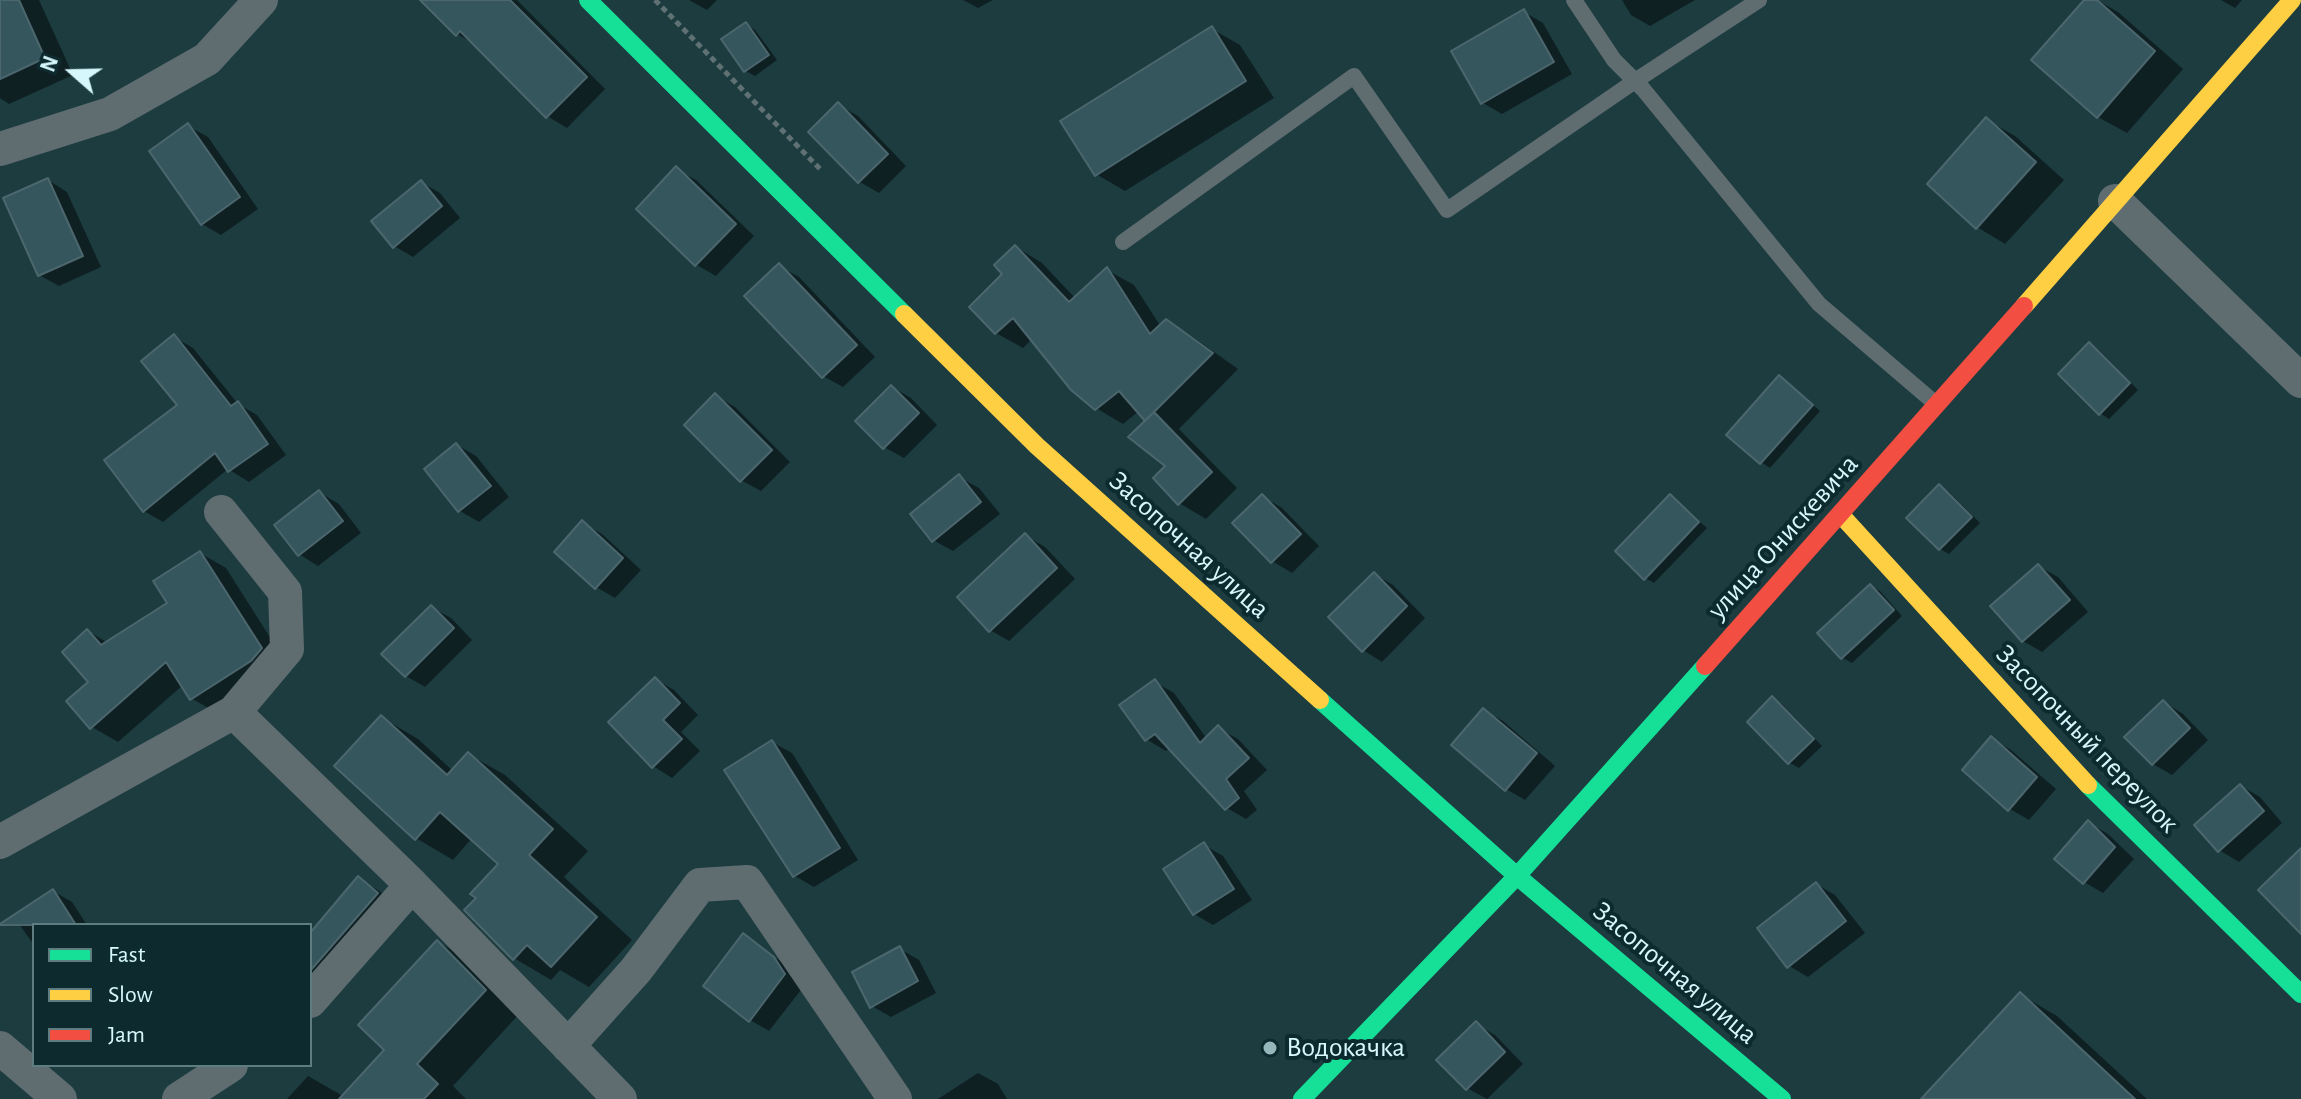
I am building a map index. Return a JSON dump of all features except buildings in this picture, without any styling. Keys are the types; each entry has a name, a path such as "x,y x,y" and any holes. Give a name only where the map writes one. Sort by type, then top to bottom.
{"street":[{"path":"0,149 110,114 207,59 261,0"},
{"name":"Засопочная улица","path":"588,0 1037,446 1517,876 1782,1099"},
{"name":"улица Онискевича","path":"1302,1099 1517,876 1841,515 2292,0"},
{"path":"2115,201 2301,381"},
{"path":"0,842 234,712 287,649 285,592 221,512"},
{"name":"Засопочный переулок","path":"1841,515 2096,793 2301,994"},
{"path":"234,712 412,885 620,1099"},
{"path":"568,1046 636,970 700,885 747,882 895,1099"},
{"path":"312,999 412,885"},
{"path":"0,1048 60,1099"},
{"path":"179,1099 228,1067"}],"lane":[{"path":"1574,0 1614,60 1635,81 1819,304 1937,405"},
{"path":"1123,242 1354,76 1447,210 1759,0"}],"path":[{"path":"655,0 829,178"}],"traffic: fast":[{"path":"588,0 904,314"},
{"path":"1302,1099 1517,876 1705,666"},
{"path":"1320,700 1517,876 1782,1099"},
{"path":"2088,785 2301,994"}],"traffic: slow":[{"path":"2024,306 2292,0"},
{"path":"904,314 1037,446 1320,700"},
{"path":"1841,515 2088,785"}],"traffic: jam":[{"path":"1705,666 2024,306"}],"place":[{"name":"Водокачка","path":"1270,1048"}]}
